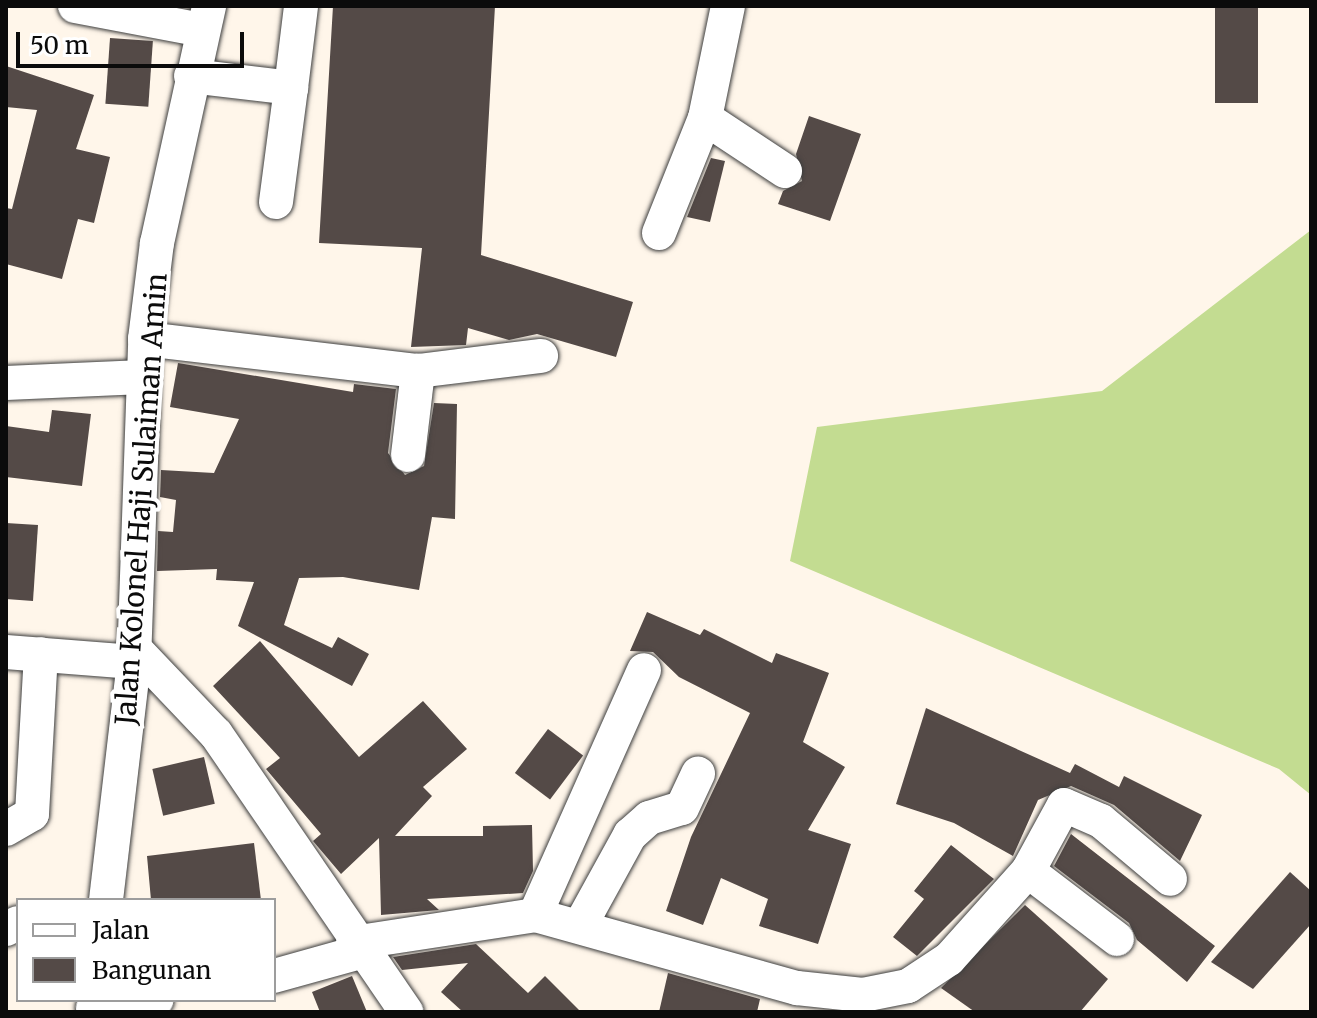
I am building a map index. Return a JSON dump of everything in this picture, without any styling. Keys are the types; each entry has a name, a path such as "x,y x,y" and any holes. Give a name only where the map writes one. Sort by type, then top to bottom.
{"street":[{"path":"75,6 206,18"},
{"path":"276,202 301,6"},
{"path":"659,233 705,118 728,6"},
{"name":"Jalan Kolonel Haji Sulaiman Amin","path":"106,898 134,655 145,339 191,76 206,18"},
{"path":"191,76 291,88"},
{"path":"705,118 785,171"},
{"path":"145,339 418,371 541,356"},
{"path":"408,455 418,371"},
{"path":"6,383 143,377"},
{"path":"6,652 134,655 216,734 357,947 406,1012"},
{"path":"6,829 32,814 41,654"},
{"path":"535,915 644,670"},
{"path":"581,924 614,856 649,818 682,808 698,774"},
{"path":"276,975 357,947 535,915 581,924 797,988 863,995 927,978 1028,871 1066,805 1101,821 1170,879"},
{"path":"1028,871 1117,939"},
{"path":"93,1007 139,1002"}],"green space":[{"path":"1311,230 1311,795 1279,769 790,561 817,427 1102,391"}],"building":[{"path":"333,6 495,6 481,255 633,302 616,357 537,334 509,340 468,328 466,345 411,347 422,248 319,243"},
{"path":"1215,6 1258,6 1258,103 1215,103"},
{"path":"110,38 153,41 148,107 105,104"},
{"path":"6,66 94,95 76,149 110,157 94,223 78,219 62,279 6,264 6,208 12,209 37,110 6,107"},
{"path":"809,116 861,134 830,221 778,204 783,191 802,181 796,154"},
{"path":"711,158 725,161 710,222 687,217"},
{"path":"178,363 353,392 354,384 396,389 388,453 405,475 424,466 434,403 457,404 455,519 432,517 419,590 343,577 299,578 284,625 332,648 338,637 369,654 352,686 238,626 254,582 216,580 217,569 157,571 158,531 173,532 176,500 160,497 161,470 214,473 239,419 170,407"},
{"path":"52,410 91,414 82,486 6,477 6,426 49,432"},
{"path":"6,523 38,525 33,601 6,599"},
{"path":"647,612 700,635 704,629 772,663 776,653 829,673 803,742 845,767 808,830 851,844 818,944 759,926 768,899 721,878 703,925 666,911 691,837 750,713 679,677 653,652 630,651"},
{"path":"260,641 359,757 423,701 467,749 423,787 432,796 395,836 483,836 483,826 532,825 533,871 523,893 427,899 439,910 381,915 379,838 341,874 313,841 321,834 266,769 280,758 213,686"},
{"path":"926,708 1070,773 1075,764 1119,787 1124,776 1202,815 1180,861 1114,805 1071,786 1038,800 1013,856 954,823 896,804"},
{"path":"548,729 583,755 550,799 515,773"},
{"path":"204,757 215,804 163,816 152,769"},
{"path":"1071,834 1215,946 1187,982 1137,940 1129,923 1054,866"},
{"path":"254,843 261,898 151,898 147,856"},
{"path":"951,845 994,879 917,956 893,937 924,899 914,891"},
{"path":"1290,872 1311,891 1311,924 1253,989 1211,962"},
{"path":"1025,905 1108,979 1080,1012 975,1012 941,988"},
{"path":"476,944 528,993 545,976 581,1012 463,1012 441,992 468,963 402,970 393,957"},
{"path":"668,973 760,999 757,1012 659,1012"},
{"path":"352,976 367,1012 320,1012 312,992"}]}
